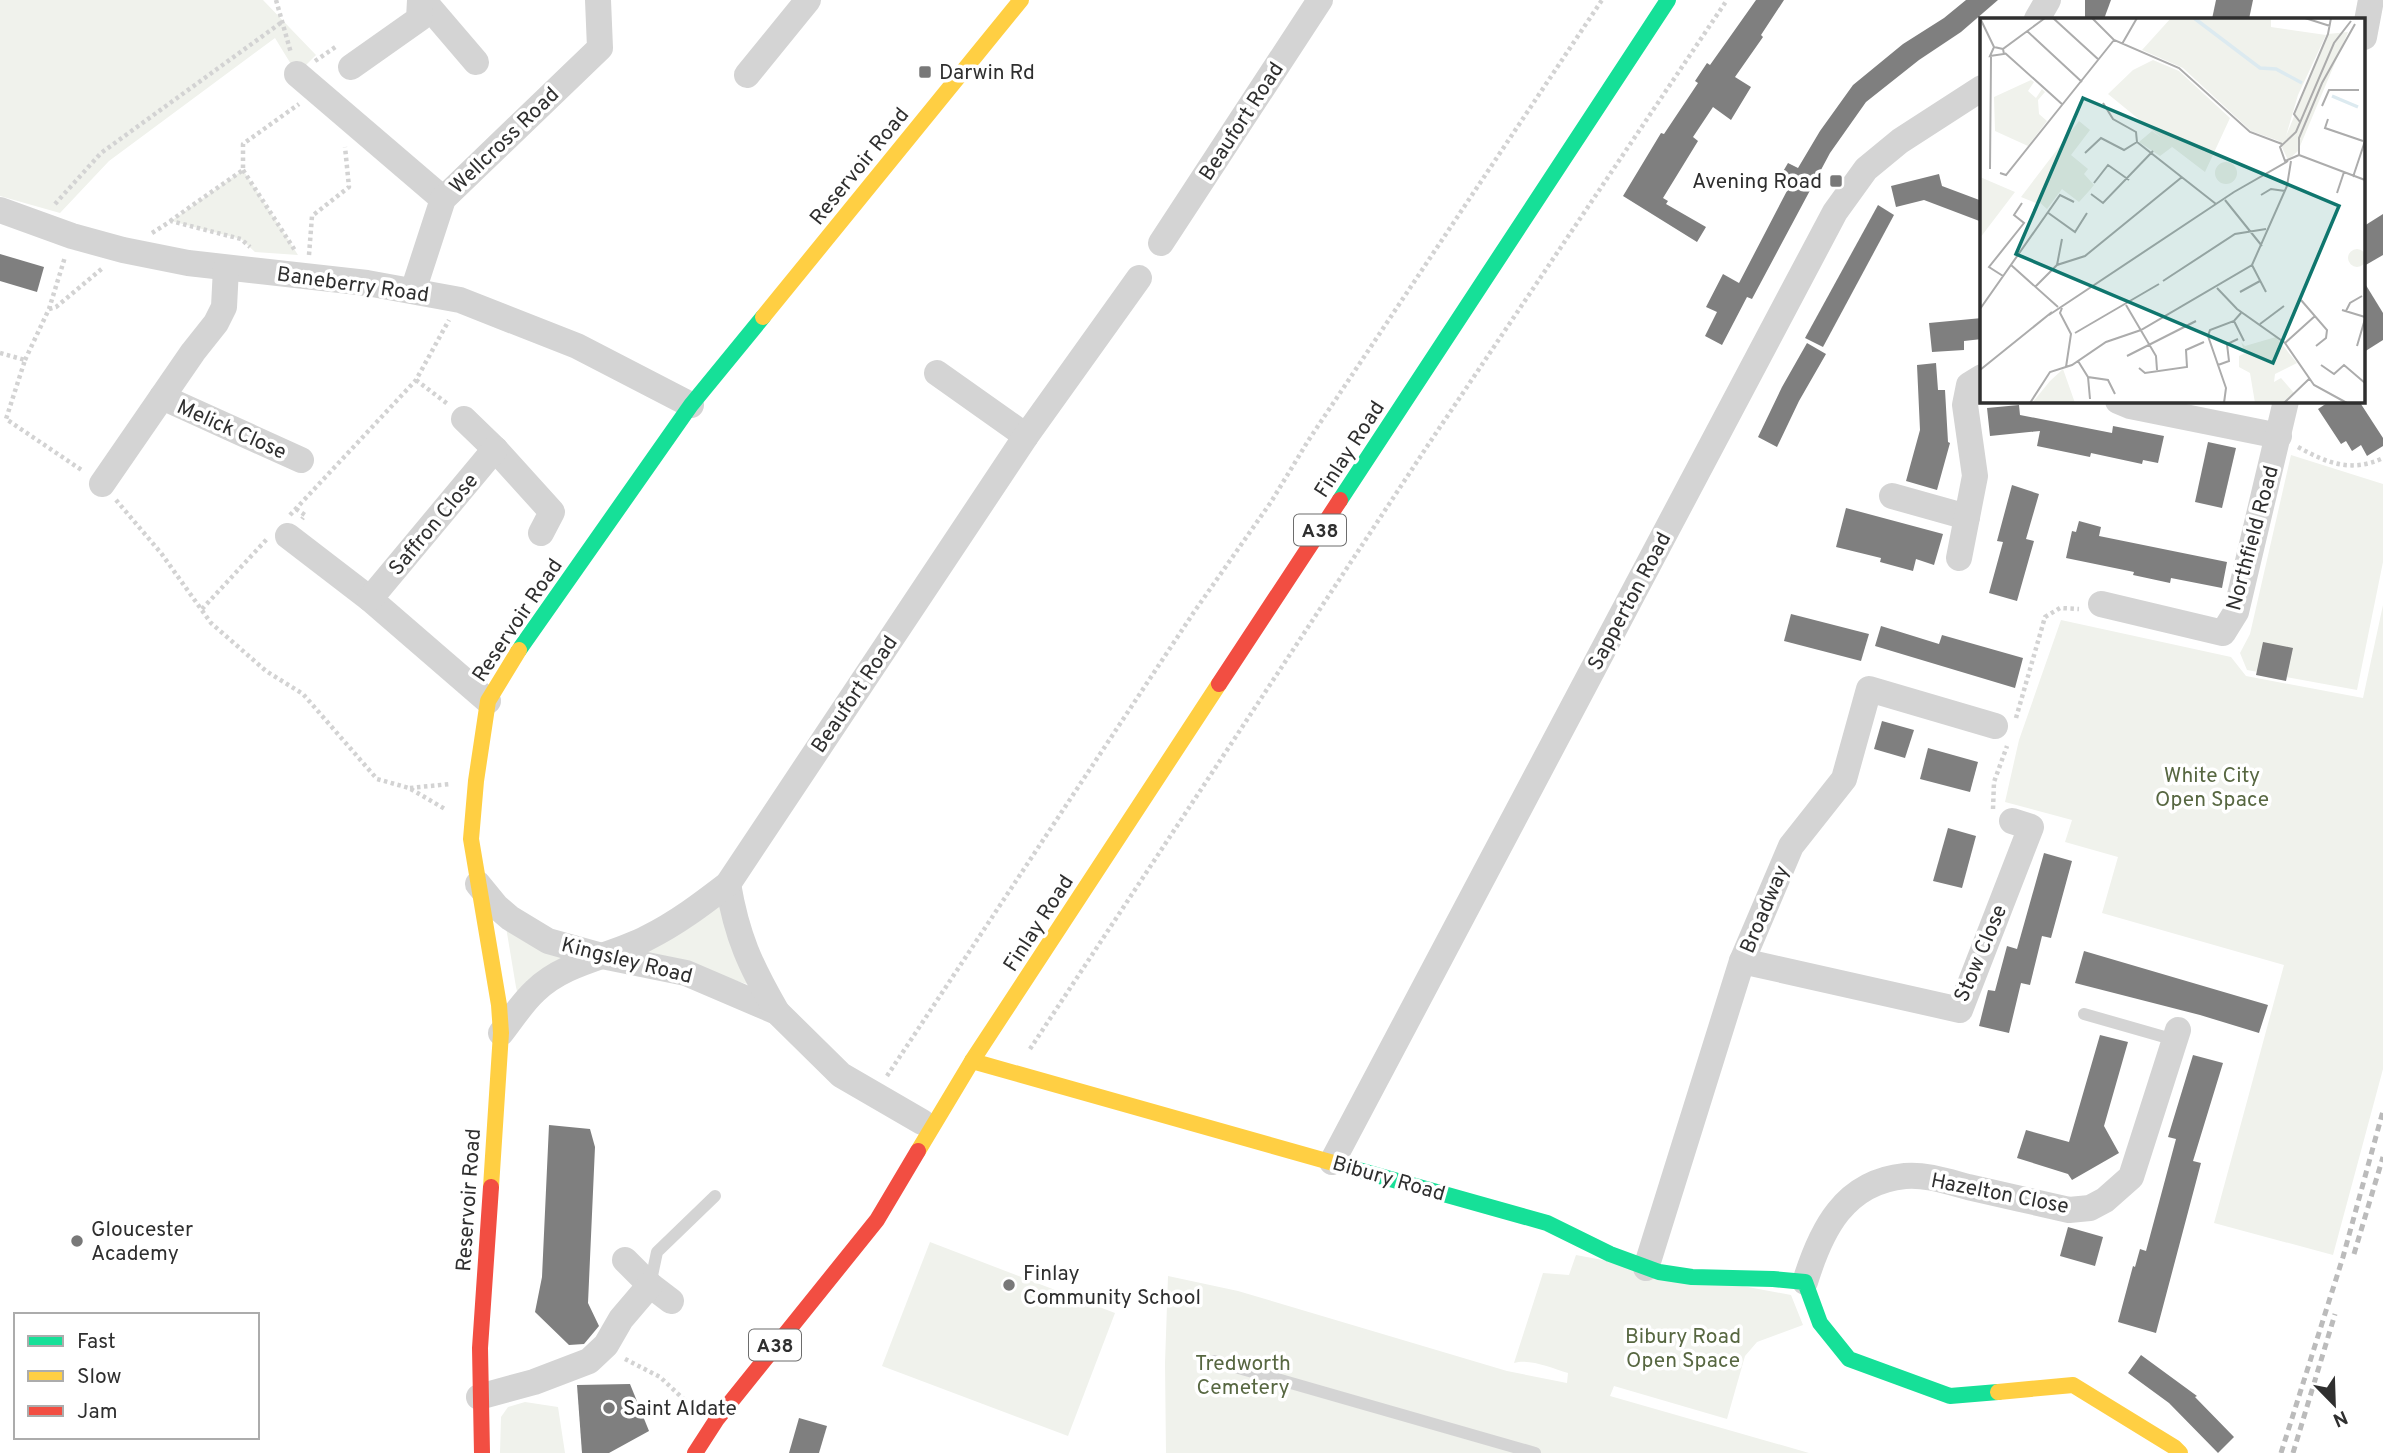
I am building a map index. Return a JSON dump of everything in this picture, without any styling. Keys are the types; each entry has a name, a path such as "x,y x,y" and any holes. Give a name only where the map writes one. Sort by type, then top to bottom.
{"main road":[{"name":"Reservoir Road","path":"482,1453 480,1336 501,1033 499,1005 477,883 471,823 488,701 515,656 691,405 1021,0"},
{"name":"Finlay Road","path":"972,1061 1668,0"},
{"name":"Bibury Road","path":"972,1061 1546,1223 1606,1253 1646,1268 1678,1276 1805,1282"},
{"name":"A38","path":"859,1240 865,1214 922,1122 972,1061"},
{"name":"A38","path":"695,1453 717,1419 877,1220 972,1061"},
{"path":"1805,1282 1820,1323 1849,1359 1950,1396 2073,1385 2180,1453"}],"street":[{"path":"422,0 476,62"},
{"path":"351,67 419,19 422,0"},
{"name":"Wellcross Road","path":"413,291 443,199 600,48 598,0"},
{"path":"747,75 808,0"},
{"name":"Beaufort Road","path":"1161,243 1320,0"},
{"path":"2038,18 2048,0"},
{"path":"2366,26 2371,0"},
{"path":"307,82 443,199"},
{"name":"Sapperton Road","path":"1332,1162 1835,212 1866,169 1900,141 1980,89"},
{"name":"Baneberry Road","path":"0,210 72,236 123,250 226,268 367,283 460,300 577,346 691,405"},
{"name":"Melick Close","path":"102,484 216,323 224,307 226,268"},
{"name":"Beaufort Road","path":"501,1033 535,991 550,979 673,925 728,884 1026,436 1139,278"},
{"path":"937,373 1026,436"},
{"path":"1959,558 1975,476 1965,405 1969,385 1980,378"},
{"name":"Melick Close","path":"162,397 301,460"},
{"path":"2120,402 2279,436"},
{"name":"Northfield Road","path":"2101,604 2223,634 2236,612 2286,402"},
{"path":"464,419 552,512 541,533"},
{"name":"Saffron Close","path":"370,599 495,449"},
{"path":"1892,496 1967,517"},
{"path":"281,531 370,599 488,701"},
{"name":"Broadway","path":"1646,1268 1742,961 1791,846 1844,779 1869,690 1995,726"},
{"name":"Stow Close","path":"1742,961 1960,1010 2031,827 2012,821"},
{"name":"Kingsley Road","path":"477,883 496,906 540,937 603,956 686,972 777,1012 841,1075 922,1122"},
{"path":"728,884 736,928 743,947 777,1012"},
{"name":"Hazelton Close","path":"1805,1282 1818,1245 1831,1220 1851,1196 1879,1181 1907,1176 1937,1180 2069,1210 2090,1208 2105,1200 2131,1177 2177,1035"},
{"path":"625,1261 671,1301"},
{"path":"480,1397 534,1382 589,1361 606,1345 621,1319 650,1285"}],"lane":[{"path":"2084,1014 2177,1035"},
{"path":"650,1285 657,1252 715,1196"},
{"path":"1214,1361 1535,1453"}],"path":[{"path":"276,0 282,22 307,82 243,144 243,170 298,255"},
{"path":"875,1094 1602,0"},
{"path":"1016,1075 1113,921 1727,0"},
{"path":"55,204 101,153 282,22"},
{"path":"309,255 312,216 349,187 341,111"},
{"path":"150,234 243,170"},
{"path":"47,202 66,208"},
{"path":"166,224 172,221 241,239 255,253"},
{"path":"72,236 49,309 25,360 6,419 102,484 161,554 211,623 266,671 303,694 377,779 409,789 471,823"},
{"path":"49,309 56,307 123,250"},
{"path":"287,254 321,257"},
{"path":"202,610 281,531 416,380 460,300"},
{"path":"0,353 25,360"},
{"path":"416,380 464,419"},
{"path":"2279,436 2332,463 2351,467 2383,458"},
{"path":"409,789 476,781"},
{"path":"589,1361 626,1359 660,1377 697,1411 717,1419"}],"green space":[{"path":"0,0 263,0 316,55 297,74 275,38 109,161 60,213 0,196"},
{"path":"243,170 298,255 255,252 241,239 171,221"},
{"path":"2291,455 2383,484 2383,562 2357,690 2247,670 2240,653 2250,634"},
{"name":"White City Open Space","path":"2383,605 2383,1069 2333,1255 2214,1223 2284,965 2102,913 2118,857 2065,842 2072,820 2005,802 2019,740 2061,620 2231,657 2246,676 2363,698"},
{"path":"720,906 747,984 647,955 645,949"},
{"path":"506,927 563,958 518,995 516,987"},
{"path":"930,1242 1115,1313 1068,1436 882,1366"},
{"name":"Tredworth Cemetery","path":"1576,1255 1791,1295 1803,1325 1757,1342 1745,1356 1727,1419 1614,1386 1610,1396 1809,1453 1166,1453 1168,1276 1238,1291 1507,1371 1567,1383 1568,1373 1533,1363 1514,1363 1543,1273 1569,1275"},
{"path":"525,1402 558,1407 565,1453 500,1453 501,1417 508,1407"}],"building":[{"path":"1756,0 1784,0 1761,35 1763,37 1735,77 1751,87 1731,120 1713,107 1693,137 1698,141 1663,198 1668,201 1666,204 1706,227 1697,242 1623,196 1661,133 1664,134 1698,83 1695,81 1707,63 1710,65"},
{"path":"1966,0 1998,0 1961,32 1919,60 1866,102 1830,153 1752,299 1747,297 1722,345 1705,336 1717,312 1706,307 1723,274 1739,283 1789,187 1778,180 1788,163 1798,168 1853,85 1903,44 1944,18"},
{"path":"2085,0 2111,0 2104,18 2085,18"},
{"path":"2216,0 2253,0 2249,18 2212,18"},
{"path":"1939,174 1942,186 1980,200 1980,221 1924,200 1896,207 1891,186"},
{"path":"1878,205 1894,215 1823,347 1805,338"},
{"path":"2383,214 2383,255 2366,265 2366,225"},
{"path":"0,254 44,267 37,292 0,281"},
{"path":"2366,285 2383,313 2383,340 2366,351"},
{"path":"1980,318 1980,339 1964,341 1964,350 1932,352 1929,323"},
{"path":"1807,343 1826,354 1777,447 1758,437"},
{"path":"1936,363 1938,390 1945,390 1950,443 1937,490 1906,481 1920,430 1917,365"},
{"path":"2328,402 2360,402 2383,438 2383,446 2367,456 2361,445 2352,451 2346,441 2341,444 2318,409"},
{"path":"2019,405 2020,415 2112,433 2113,426 2164,436 2158,463 2143,460 2142,464 2091,453 2090,457 2037,446 2040,431 1990,436 1987,408"},
{"path":"2208,442 2236,448 2222,508 2195,502"},
{"path":"2012,485 2039,494 2026,539 2034,541 2017,601 1989,593 2003,542 1997,541"},
{"path":"1846,508 1943,534 1934,565 1916,559 1913,571 1880,562 1881,558 1836,547"},
{"path":"2079,521 2101,527 2099,536 2227,562 2222,588 2171,578 2170,583 2133,575 2134,572 2066,558 2072,531 2076,532"},
{"path":"1791,614 1869,634 1861,661 1784,641"},
{"path":"1881,626 1939,644 1942,635 2023,658 2015,688 1875,646"},
{"path":"2263,642 2293,648 2286,681 2256,675"},
{"path":"1882,721 1914,730 1905,758 1874,749"},
{"path":"1928,748 1978,762 1970,792 1920,779"},
{"path":"1948,828 1976,836 1962,888 1933,881"},
{"path":"2044,853 2072,861 2051,938 2042,936 2030,985 2021,983 2009,1033 1979,1026 1988,990 1995,991 2007,946 2017,949"},
{"path":"2084,951 2268,1005 2259,1033 2075,983"},
{"path":"2100,1035 2128,1042 2104,1126 2119,1153 2072,1180 2068,1174 2017,1158 2026,1130 2069,1142"},
{"path":"2193,1055 2223,1063 2193,1161 2201,1163 2156,1333 2118,1322 2133,1266 2135,1267 2140,1249 2146,1251 2176,1139 2168,1137"},
{"path":"549,1125 590,1129 595,1147 588,1303 599,1326 584,1344 569,1345 535,1312 542,1277"},
{"path":"2068,1227 2103,1237 2095,1266 2060,1256"},
{"path":"2141,1355 2197,1396 2195,1397 2234,1437 2218,1453 2169,1403 2128,1373"},
{"name":"Saint Aldate","path":"630,1384 649,1431 609,1453 582,1453 577,1385"},
{"path":"799,1418 827,1426 819,1453 789,1453"}],"railway":[{"path":"2281,1453 2343,1257 2383,1111"},
{"path":"2354,1254 2383,1157"},
{"path":"2293,1453 2335,1314"}],"traffic: fast":[{"path":"1340,500 1668,0"},
{"path":"519,650 691,405 763,317"},
{"path":"1344,1166 1547,1223 1610,1254 1659,1272 1692,1277 1805,1282 1820,1323 1849,1359 1950,1396 1998,1392"}],"traffic: slow":[{"path":"763,317 1021,0"},
{"path":"491,1187 501,1033 499,1005 471,839 476,781 488,701 519,650"},
{"path":"918,1151 972,1061 1219,684"},
{"path":"972,1061 1344,1166"},
{"path":"1998,1392 2073,1385 2180,1453"}],"traffic: jam":[{"path":"1219,684 1340,500"},
{"path":"695,1453 717,1419 877,1220 918,1151"},
{"path":"482,1453 480,1348 491,1187"}],"place":[{"name":"Darwin Rd","path":"925,72"},
{"name":"Avening Road","path":"1836,181"},
{"name":"Gloucester Academy","path":"77,1241"},
{"name":"Finlay Community School","path":"1009,1285"},
{"name":"Saint Aldate","path":"609,1408"}],"park label":[{"name":"Bibury Road Open Space","path":"1683,1348"}]}
